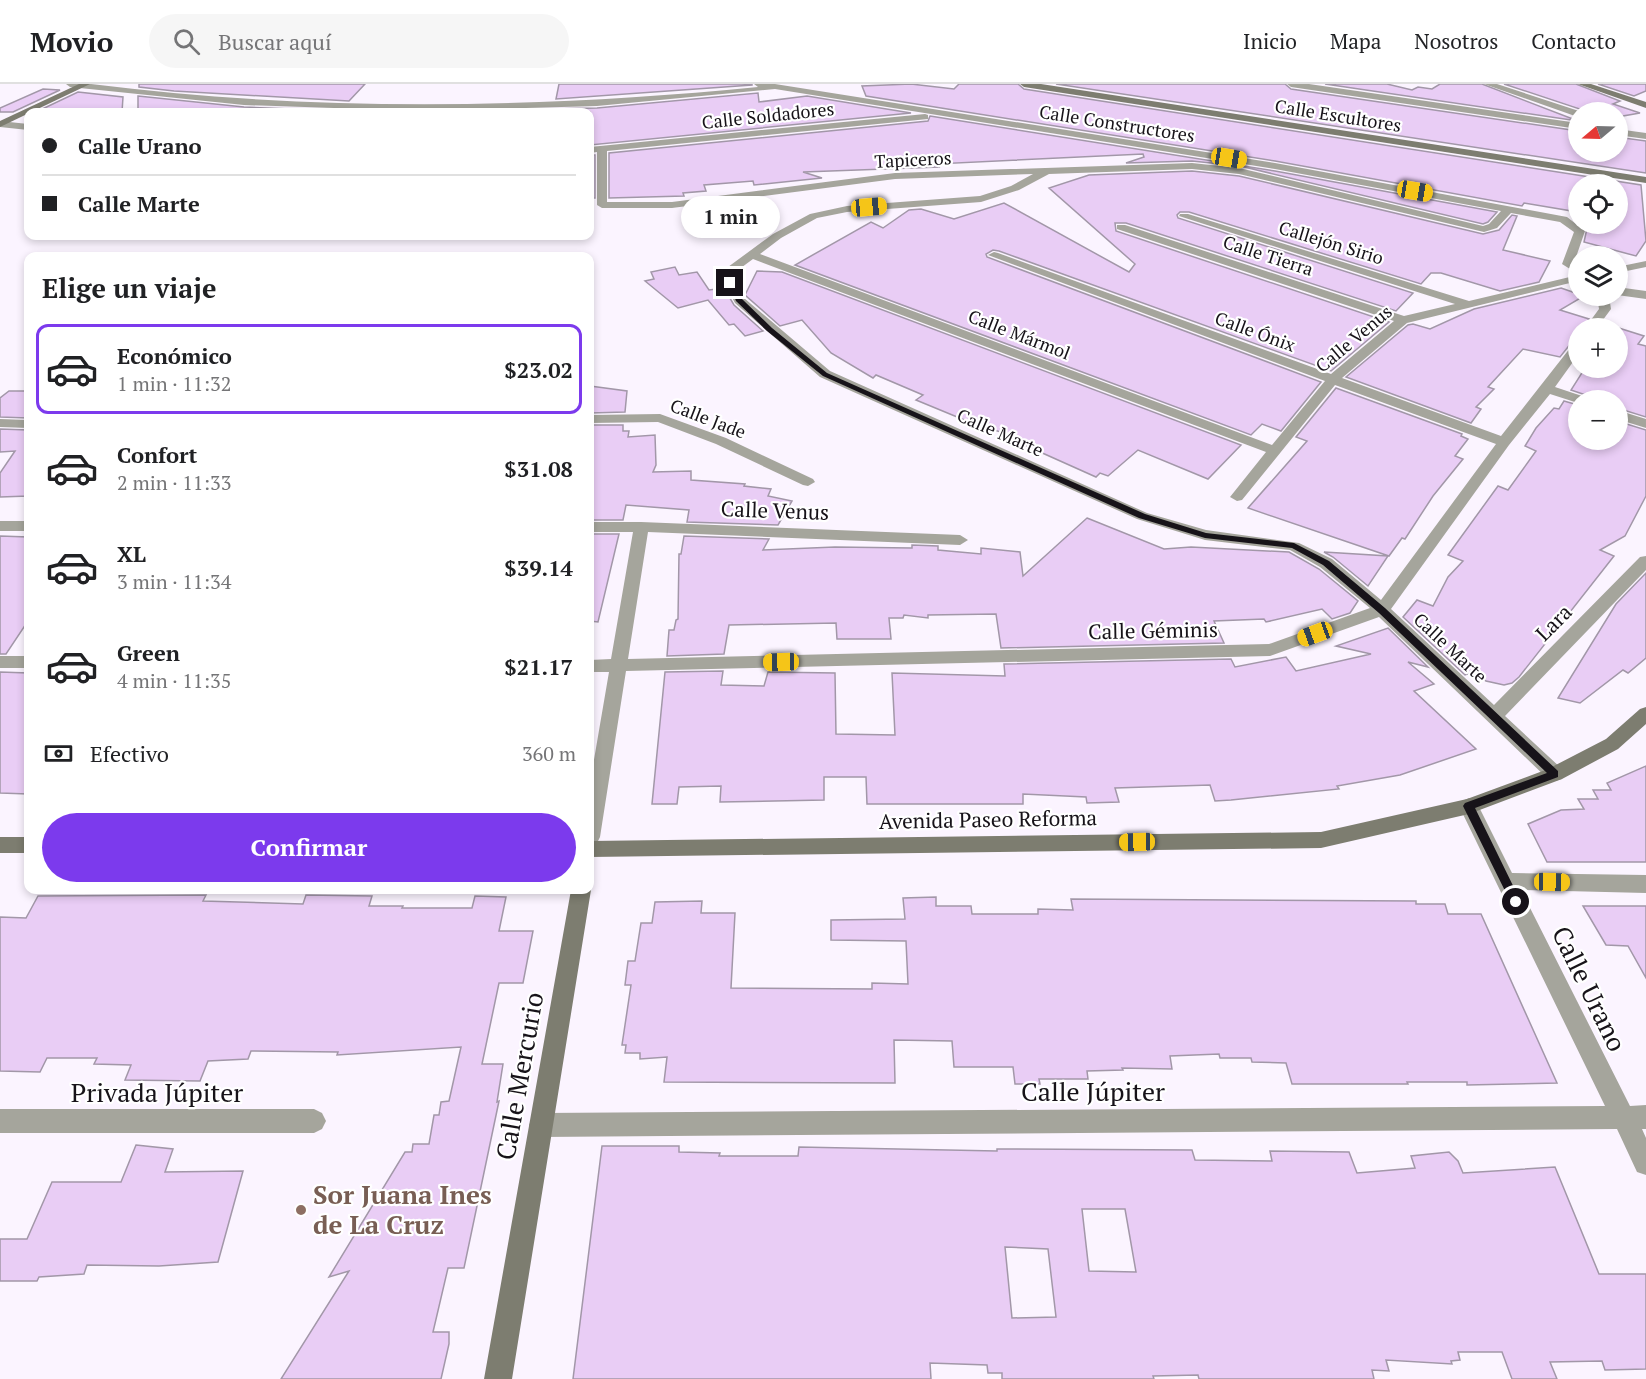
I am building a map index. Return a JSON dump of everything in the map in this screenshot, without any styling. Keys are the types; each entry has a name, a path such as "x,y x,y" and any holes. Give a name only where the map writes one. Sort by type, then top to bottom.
{"street":[{"path":"70,84 311,106 392,108"},
{"name":"Calle Constructores","path":"758,84 1275,166 1509,208 1563,219 1574,225 1580,231 1575,246"},
{"path":"555,108 691,98 816,84"},
{"path":"837,84 837,96"},
{"name":"Calle Escultores","path":"1024,84 1646,180"},
{"path":"1291,84 1568,125"},
{"path":"1488,84 1568,111"},
{"path":"1582,84 1646,105"},
{"path":"34,108 84,85"},
{"path":"0,124 24,113"},
{"name":"Calle Soldadores","path":"594,150 950,114"},
{"path":"0,124 24,127"},
{"path":"1628,132 1644,136"},
{"name":"Tapiceros","path":"602,149 602,205 672,205 896,176 1192,166 1239,171 1484,229 1493,226 1509,208"},
{"path":"1266,178 1275,166"},
{"name":"Calle Marte","path":"1045,172 1016,188 981,199 847,209 814,216 777,236 732,268 730,283 739,300 825,374 1142,516 1205,535 1294,546 1326,563 1382,610 1555,774"},
{"name":"Callejón Sirio","path":"1184,216 1467,304"},
{"name":"Calle Tierra","path":"1121,227 1403,320"},
{"name":"Calle Mármol","path":"751,254 1274,450"},
{"name":"Calle Ónix","path":"994,255 1504,442"},
{"path":"1628,268 1646,264"},
{"name":"Calle Venus","path":"1237,497 1332,380 1403,320 1568,280"},
{"path":"1628,293 1646,295"},
{"path":"1382,610 1504,442 1568,360"},
{"path":"1547,389 1568,396"},
{"name":"Calle Jade","path":"594,419 660,418 721,441 808,482"},
{"path":"1628,418 1646,424"},
{"path":"0,423 24,424"},
{"path":"0,526 24,526"},
{"path":"594,813 641,526"},
{"name":"Calle Venus","path":"594,527 641,526 960,540"},
{"name":"Lara","path":"1494,716 1646,561"},
{"name":"Calle Géminis","path":"594,666 1270,650 1382,610"},
{"path":"0,662 24,662"},
{"name":"Avenida Paseo Reforma","path":"594,849 1321,840 1469,806 1555,774 1612,744 1646,714"},
{"name":"Calle Urano","path":"1469,806 1505,881 1634,1117 1646,1163"},
{"path":"0,845 24,845"},
{"path":"1505,881 1646,884"},
{"name":"Calle Mercurio","path":"498,1379 580,894"},
{"name":"Calle Júpiter","path":"541,1125 1634,1117"},
{"name":"Privada Júpiter","path":"0,1121 314,1121"}],"building":[{"path":"139,84 365,84 349,101 174,91 139,87"},
{"path":"559,84 752,84 752,85 556,99"},
{"path":"911,84 954,89 959,84 1018,84 1024,89 1570,174 1568,174 1568,210 1524,203 1522,206 1275,161 866,96 862,86"},
{"path":"1056,84 1285,84 1291,89 1568,130 1568,161"},
{"path":"1325,84 1387,84 1412,90 1418,87 1432,89 1440,84 1482,84 1568,117 1568,120"},
{"path":"1504,84 1576,84 1620,101 1568,102 1568,105"},
{"path":"1598,84 1646,84 1646,91 1634,96"},
{"path":"43,89 60,90 13,112 0,112 0,108"},
{"path":"78,92 123,97 122,108 44,108"},
{"path":"758,93 759,102 807,96 911,113 594,145 594,108"},
{"path":"138,96 268,108 138,108"},
{"path":"1628,109 1640,113 1628,115"},
{"path":"930,116 1275,171 1497,212 1483,224 1240,166 1192,161 1126,163 1144,157 1143,154 934,164 940,167 803,172 822,178 754,185 753,181 704,185 706,191 683,193 684,196 609,198 609,153 928,121"},
{"path":"1628,139 1646,141 1646,173 1573,162 1628,162"},
{"path":"594,155 595,155 594,198"},
{"path":"1192,171 1239,176 1483,234 1499,230 1512,215 1517,216 1503,250 1550,261 1539,282 1500,291 1441,273 1431,273 1421,284 1189,212 1180,212 1177,215 1178,218 1413,293 1396,311 1126,223 1115,223 1116,231 1389,322 1331,371 999,251 993,250 986,254 987,257 1321,382 1281,431 1262,424 1251,435 795,265 871,222 883,228 909,210 921,209 954,219 1004,203 1129,272 1135,264 1049,188 1089,175"},
{"path":"1628,183 1641,185 1646,241 1636,256 1628,254 1628,246 1599,246 1584,242 1586,234 1628,234"},
{"path":"675,267 679,275 697,272 709,290 724,288 734,305 763,331 745,336 734,324 729,325 708,300 678,308 645,281 654,279 651,272"},
{"path":"757,271 782,272 1241,445 1208,479 1138,450 1108,476 1100,473 1096,477 1020,443 1024,440 962,419 916,400 923,395 876,375 873,378 831,353 802,320 780,326 745,295"},
{"path":"1561,288 1568,290 1568,305 1560,310 1586,318 1568,318 1568,347 1560,357 1523,349 1488,387 1494,389 1476,407 1481,409 1471,423 1346,377 1408,325 1413,324 1430,329 1474,309"},
{"path":"1628,331 1644,336 1638,344 1646,346 1646,417 1628,411 1628,390 1571,390 1579,378 1628,378"},
{"path":"594,387 627,391 625,412 594,413"},
{"path":"1336,388 1462,434 1461,436 1468,439 1455,456 1463,459 1433,496 1405,539 1402,538 1389,556 1248,508 1307,441 1296,437"},
{"path":"9,391 24,391 24,418 0,417 0,398"},
{"path":"1564,401 1568,402 1568,450 1628,450 1628,424 1646,430 1646,496 1625,536 1600,550 1614,556 1519,677 1512,683 1504,685 1486,681 1473,672 1465,675 1403,617 1417,600 1433,606 1448,577 1463,561 1448,555 1498,486 1508,490 1536,451 1525,446 1536,428 1554,408 1559,409"},
{"path":"594,425 623,425 623,431 629,431 628,437 655,435 656,465 653,472 691,471 691,480 745,484 744,486 771,489 768,496 792,501 778,525 687,522 689,510 626,505 623,520 594,520"},
{"path":"0,429 24,430 24,496 0,497 0,473 15,451 0,452"},
{"path":"1087,518 1164,549 1191,547 1289,552 1319,569 1358,601 1350,613 1332,619 1322,609 1266,622 1264,619 1214,621 1224,643 1001,648 996,614 928,615 928,618 904,615 903,618 889,618 891,639 837,639 836,623 729,625 724,654 667,656 669,630 674,630 678,619 679,554 681,554 684,536 769,539 763,550 835,547 912,548 912,545 938,546 938,550 981,554 981,548 1020,552 1023,576"},
{"path":"594,534 619,534 598,622 594,622"},
{"path":"0,536 24,537 24,627 6,654 0,654"},
{"path":"1324,552 1388,556 1368,586"},
{"path":"1646,573 1646,658 1628,673 1623,670 1580,703 1558,698 1616,604"},
{"path":"1388,628 1428,667 1408,662 1434,684 1414,691 1476,749 1400,775 1337,786 1339,789 1231,800 1215,801 1210,785 1115,788 1119,802 1087,803 1086,797 1023,794 1023,804 867,804 866,777 824,777 824,800 720,802 721,786 679,787 677,804 652,804 665,672 723,671 721,685 764,686 768,672 835,673 836,734 895,735 892,673 1005,676 1004,664 1231,659 1235,667 1286,657 1296,671 1371,654 1336,646"},
{"path":"0,672 24,673 24,794 0,793"},
{"path":"1646,766 1646,862 1547,862 1528,824 1561,810 1584,809 1578,799 1598,799 1593,790 1611,790 1607,783"},
{"path":"206,895 203,901 303,904 306,895 372,896 369,906 403,906 402,908 472,908 475,896 506,897 499,931 533,931 523,983 499,983 482,1064 503,1064 497,1102 499,1101 464,1268 448,1268 433,1332 449,1332 449,1344 441,1379 281,1379 349,1271 329,1277 405,1152 412,1152 413,1144 429,1144 434,1115 439,1115 441,1102 449,1101 461,1047 337,1055 338,1052 251,1051 248,1059 208,1061 200,1081 125,1080 131,1065 94,1064 97,1058 47,1058 40,1072 0,1071 0,917 26,918 38,896"},
{"path":"936,897 936,906 971,906 972,914 1038,914 1038,909 1073,910 1071,899 1416,901 1416,904 1445,904 1448,914 1481,914 1557,1083 1292,1084 1286,1063 1252,1062 1251,1058 1220,1058 1219,1054 1170,1056 1172,1069 1122,1068 1123,1070 1087,1071 1088,1079 1039,1079 1040,1084 1015,1084 1013,1067 954,1067 952,1041 894,1040 895,1083 664,1082 667,1057 640,1059 640,1053 625,1053 626,1045 622,1045 631,985 625,985 628,961 635,961 641,923 652,923 655,902 702,901 701,913 735,913 731,988 872,989 872,983 908,984 906,941 831,940 831,920 905,919 903,898"},
{"path":"1583,906 1646,906 1646,978 1628,946 1606,945"},
{"path":"136,1145 173,1149 165,1172 243,1171 218,1262 159,1266 87,1265 84,1274 39,1277 37,1281 0,1281 0,1239 27,1239 52,1182 121,1182"},
{"path":"602,1146 679,1146 679,1152 720,1153 719,1156 798,1156 799,1147 997,1151 997,1149 1192,1150 1195,1160 1272,1161 1270,1151 1349,1152 1357,1173 1415,1168 1411,1156 1449,1152 1458,1161 1463,1173 1555,1167 1599,1274 1646,1274 1646,1369 1605,1370 1602,1361 1550,1362 1557,1379 1512,1379 1502,1352 1458,1352 1460,1360 1451,1361 1452,1364 1386,1360 1389,1371 1372,1370 1374,1379 1199,1379 1198,1375 1153,1376 1154,1379 1002,1379 1002,1373 988,1373 987,1365 930,1363 931,1379 573,1379","holes":["1082,1209 1125,1209 1136,1272 1089,1271","1005,1247 1048,1249 1056,1317 1012,1318"]}],"place":[{"name":"Sor Juana Ines de La Cruz","path":"301,1210"}],"route":[{"path":"730,283 739,300 825,374 1142,516 1205,535 1294,546 1326,563 1382,610 1555,774 1469,806 1516,902"}]}
